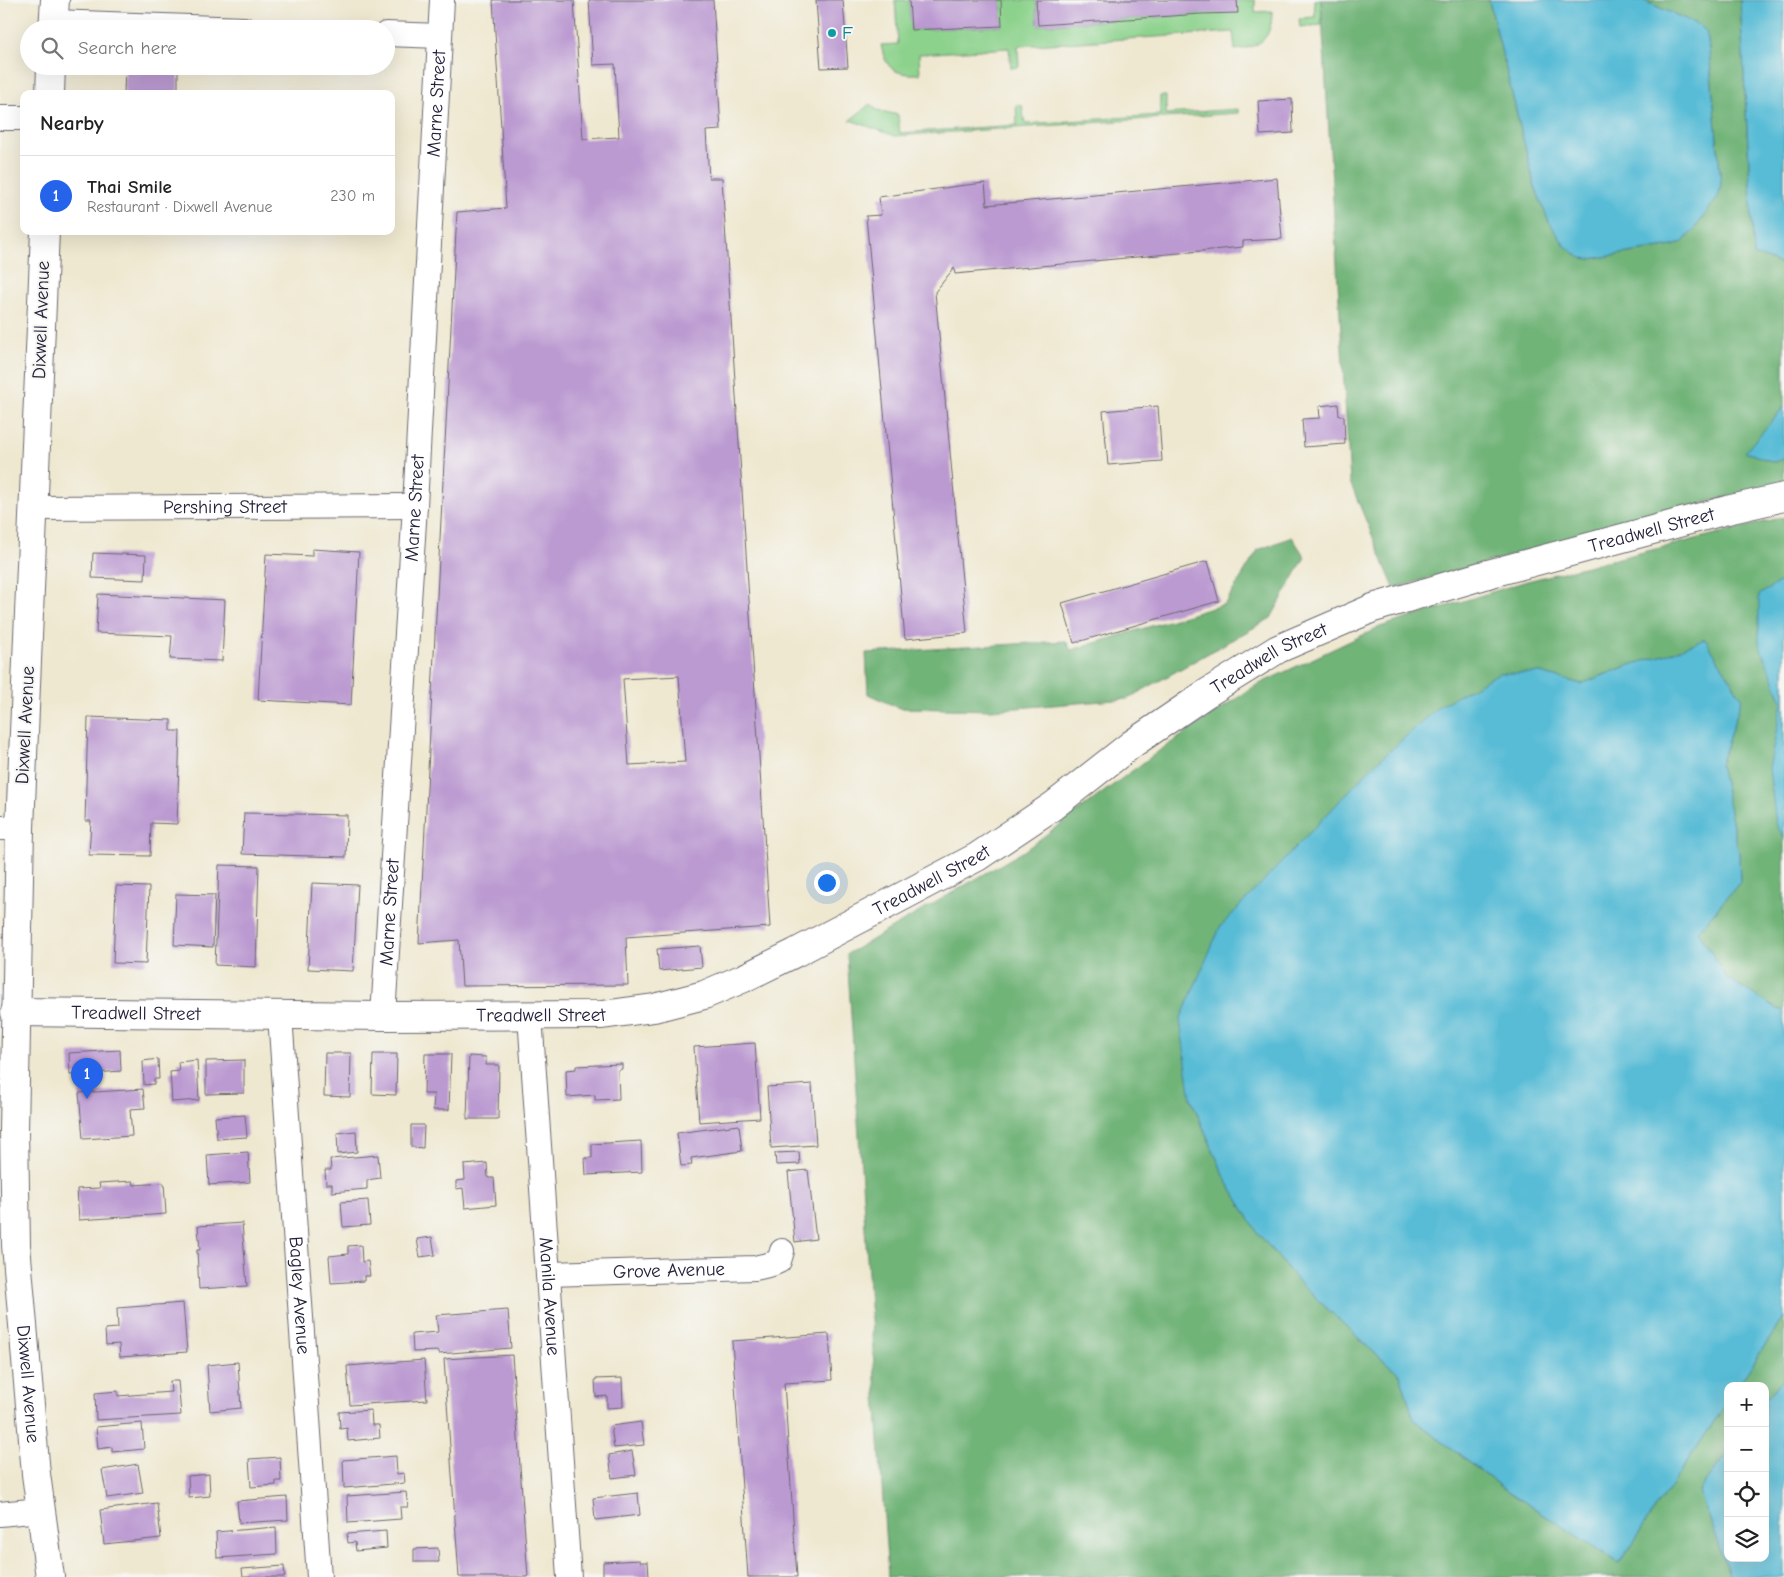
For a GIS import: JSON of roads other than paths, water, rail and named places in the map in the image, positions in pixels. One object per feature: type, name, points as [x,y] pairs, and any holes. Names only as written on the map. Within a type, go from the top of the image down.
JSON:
[{"type":"street","name":"Marne Street","points":[[383,1016],[416,506],[442,0]]},
{"type":"street","points":[[54,17],[102,20]]},
{"type":"street","points":[[395,34],[440,36]]},
{"type":"street","points":[[50,90],[51,75]]},
{"type":"street","points":[[0,118],[20,118]]},
{"type":"street","name":"Dixwell Avenue","points":[[44,235],[34,508],[10,828],[15,1012],[7,1132],[40,1510],[50,1577]]},
{"type":"street","name":"Treadwell Street","points":[[15,1012],[383,1016],[602,1015],[654,1008],[704,994],[744,978],[795,953],[936,879],[1012,835],[1061,800],[1132,744],[1278,648],[1373,608],[1488,574],[1727,510],[1784,497]]},
{"type":"street","name":"Pershing Street","points":[[34,508],[416,506]]},
{"type":"street","name":"Bagley Avenue","points":[[280,1015],[319,1577]]},
{"type":"street","name":"Manila Avenue","points":[[530,1016],[569,1577]]},
{"type":"street","name":"Grove Avenue","points":[[548,1274],[755,1268],[778,1261],[782,1251]]},
{"type":"street","points":[[0,1514],[40,1510]]},
{"type":"water","points":[[1489,0],[1642,0],[1699,25],[1706,31],[1721,184],[1718,197],[1683,242],[1673,246],[1590,259],[1581,258],[1566,247],[1549,222],[1535,187]]},
{"type":"water","points":[[1740,0],[1784,0],[1784,265],[1754,255]]},
{"type":"water","points":[[1784,407],[1784,459],[1774,462],[1745,452]]},
{"type":"water","points":[[1784,579],[1784,838],[1776,824],[1769,768],[1782,702],[1759,643],[1759,595]]},
{"type":"water","points":[[1705,639],[1742,698],[1720,765],[1739,854],[1740,882],[1698,931],[1727,978],[1777,1009],[1784,1011],[1784,1317],[1741,1382],[1724,1382],[1724,1407],[1619,1563],[1500,1486],[1414,1420],[1400,1374],[1369,1348],[1300,1283],[1258,1233],[1226,1180],[1191,1099],[1180,1020],[1220,927],[1373,766],[1441,705],[1499,673],[1541,673],[1581,684],[1627,666],[1664,655]]},
{"type":"water","points":[[1784,1378],[1784,1577],[1730,1577],[1725,1562],[1769,1562],[1769,1395]]},
{"type":"water","points":[[1724,1457],[1724,1560],[1699,1491]]},
{"type":"place","name":"F","points":[[832,33]]},
{"type":"place","name":"Thai Smile","points":[[87,1099]]}]
